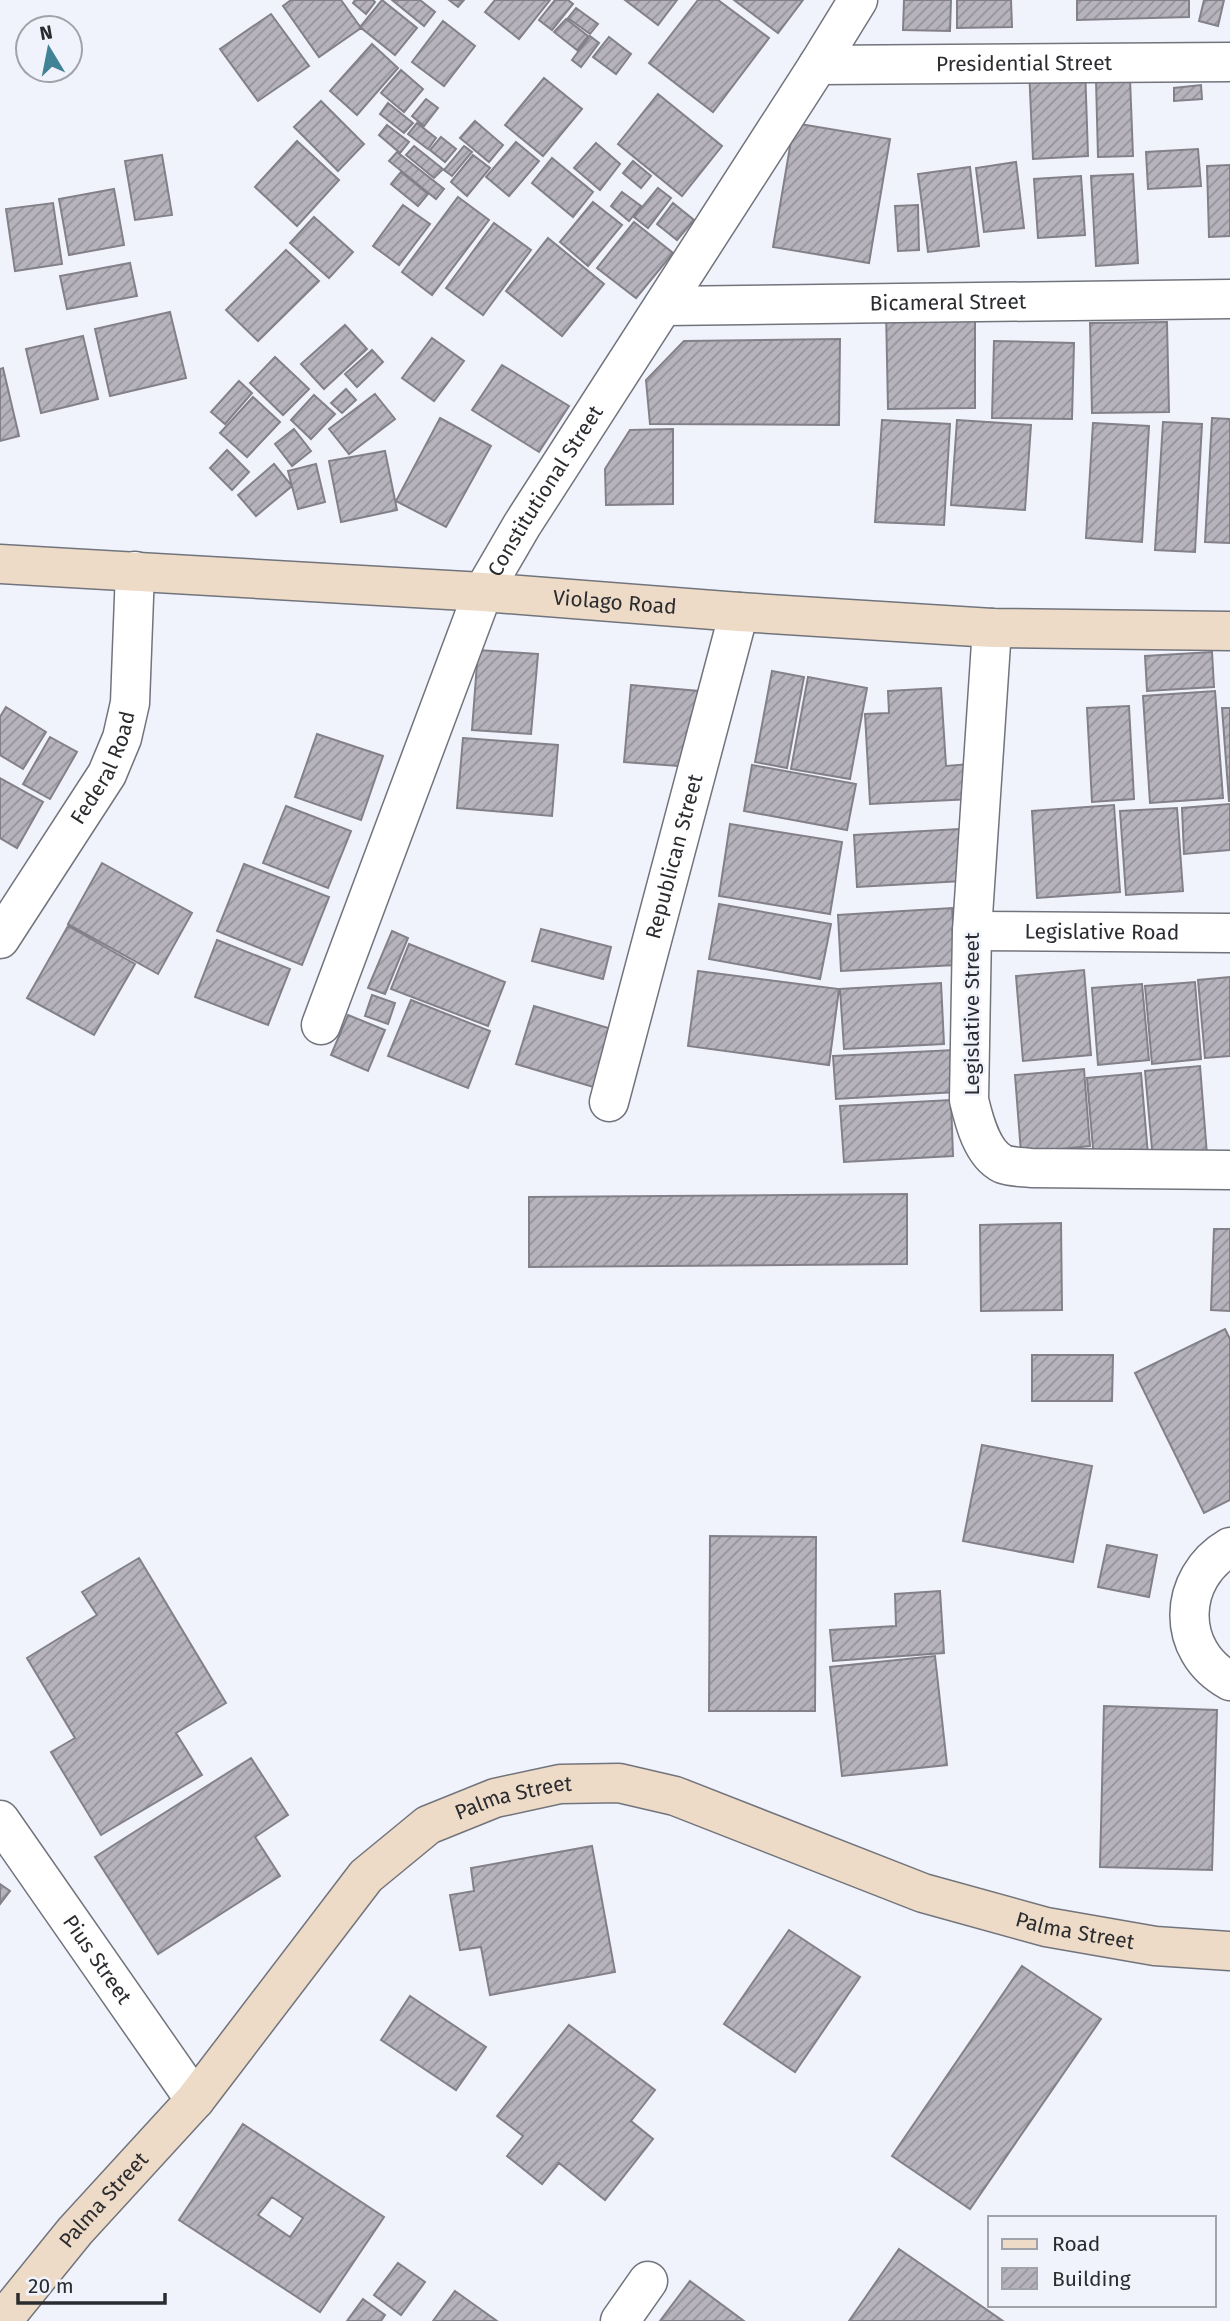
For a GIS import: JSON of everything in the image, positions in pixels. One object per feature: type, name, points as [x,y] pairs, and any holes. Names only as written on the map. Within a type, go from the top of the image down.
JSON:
[{"type":"street","name":"Constitutional Street","points":[[321,1025],[483,592],[522,525],[858,0]]},
{"type":"street","name":"Presidential Street","points":[[818,65],[1230,62]]},
{"type":"street","name":"Bicameral Street","points":[[664,306],[1230,299]]},
{"type":"street","name":"Violago Road","points":[[0,564],[483,592],[992,628],[1230,631]]},
{"type":"street","name":"Federal Road","points":[[0,939],[107,774],[122,738],[130,703],[135,571]]},
{"type":"street","name":"Republican Street","points":[[609,1102],[739,612]]},
{"type":"street","name":"Legislative Street","points":[[992,628],[972,931],[969,1100],[974,1123],[984,1145],[1002,1163],[1031,1168],[1230,1170]]},
{"type":"street","name":"Legislative Road","points":[[972,931],[1230,933]]},
{"type":"street","points":[[1230,1547],[1218,1554],[1202,1572],[1192,1592],[1189,1616],[1193,1639],[1204,1660],[1220,1676],[1230,1681]]},
{"type":"street","name":"Palma Street","points":[[2,2321],[75,2231],[195,2100],[366,1876],[428,1825],[495,1798],[560,1784],[619,1783],[675,1796],[923,1893],[1046,1927],[1155,1946],[1230,1951]]},
{"type":"street","name":"Pius Street","points":[[0,1820],[195,2100]]},
{"type":"street","points":[[620,2321],[648,2281]]},
{"type":"building","points":[[291,0],[341,0],[361,28],[319,57],[283,6]]},
{"type":"building","points":[[355,0],[375,2],[366,14],[353,3]]},
{"type":"building","points":[[382,0],[417,28],[395,55],[360,27]]},
{"type":"building","points":[[392,0],[420,0],[435,12],[424,26]]},
{"type":"building","points":[[449,0],[464,0],[458,7]]},
{"type":"building","points":[[495,0],[550,0],[519,39],[485,12]]},
{"type":"building","points":[[555,0],[568,0],[573,4],[552,30],[539,20]]},
{"type":"building","points":[[625,0],[677,0],[658,25]]},
{"type":"building","points":[[698,0],[718,0],[769,38],[713,112],[649,63]]},
{"type":"building","points":[[734,0],[803,0],[778,33]]},
{"type":"building","points":[[904,0],[951,0],[950,31],[903,30]]},
{"type":"building","points":[[957,0],[1011,0],[1012,27],[957,28]]},
{"type":"building","points":[[1077,0],[1189,0],[1189,17],[1077,20]]},
{"type":"building","points":[[1204,0],[1224,0],[1218,26],[1199,21]]},
{"type":"building","points":[[576,8],[598,24],[590,34],[568,18]]},
{"type":"building","points":[[271,14],[309,66],[258,101],[220,49]]},
{"type":"building","points":[[566,19],[588,36],[577,50],[554,32]]},
{"type":"building","points":[[443,21],[475,46],[444,86],[412,62]]},
{"type":"building","points":[[590,36],[599,43],[581,67],[572,60]]},
{"type":"building","points":[[609,37],[631,54],[616,74],[593,57]]},
{"type":"building","points":[[372,44],[398,68],[357,115],[330,91]]},
{"type":"building","points":[[1085,66],[1088,156],[1033,159],[1029,68]]},
{"type":"building","points":[[401,70],[423,89],[404,112],[381,93]]},
{"type":"building","points":[[544,78],[582,109],[543,156],[505,125]]},
{"type":"building","points":[[1130,79],[1133,156],[1098,157],[1096,80]]},
{"type":"building","points":[[1201,85],[1202,99],[1174,101],[1174,88]]},
{"type":"building","points":[[658,94],[722,146],[682,196],[618,144]]},
{"type":"building","points":[[426,99],[438,108],[424,126],[412,116]]},
{"type":"building","points":[[321,101],[364,144],[338,171],[294,127]]},
{"type":"building","points":[[388,103],[413,123],[404,133],[380,114]]},
{"type":"building","points":[[475,121],[503,145],[489,162],[460,138]]},
{"type":"building","points":[[417,123],[436,138],[428,149],[408,134]]},
{"type":"building","points":[[794,123],[890,139],[869,263],[773,247]]},
{"type":"building","points":[[387,125],[409,142],[400,153],[379,135]]},
{"type":"building","points":[[441,137],[456,149],[445,162],[430,150]]},
{"type":"building","points":[[297,141],[339,180],[297,226],[255,187]]},
{"type":"building","points":[[516,142],[539,161],[509,196],[486,177]]},
{"type":"building","points":[[596,143],[620,164],[600,190],[574,168]]},
{"type":"building","points":[[414,146],[443,169],[434,178],[406,155]]},
{"type":"building","points":[[464,146],[472,152],[452,176],[444,170]]},
{"type":"building","points":[[1198,149],[1201,186],[1148,189],[1146,152]]},
{"type":"building","points":[[397,152],[444,189],[436,199],[389,161]]},
{"type":"building","points":[[162,155],[172,215],[135,220],[125,161]]},
{"type":"building","points":[[473,155],[490,168],[467,196],[451,182]]},
{"type":"building","points":[[552,158],[593,192],[573,217],[532,183]]},
{"type":"building","points":[[633,161],[651,176],[641,188],[623,173]]},
{"type":"building","points":[[1016,162],[1024,228],[984,232],[976,168]]},
{"type":"building","points":[[1230,165],[1230,236],[1209,237],[1207,166]]},
{"type":"building","points":[[970,167],[979,246],[928,252],[918,174]]},
{"type":"building","points":[[401,172],[428,194],[418,206],[391,184]]},
{"type":"building","points":[[1133,174],[1138,263],[1096,266],[1091,176]]},
{"type":"building","points":[[1081,176],[1085,235],[1038,238],[1034,179]]},
{"type":"building","points":[[658,188],[671,198],[648,228],[634,217]]},
{"type":"building","points":[[114,189],[124,245],[69,255],[59,199]]},
{"type":"building","points":[[622,192],[641,206],[629,221],[611,206]]},
{"type":"building","points":[[458,197],[489,220],[432,295],[402,272]]},
{"type":"building","points":[[593,202],[622,225],[588,266],[560,242]]},
{"type":"building","points":[[53,203],[62,264],[15,271],[6,209]]},
{"type":"building","points":[[673,203],[694,220],[677,240],[657,224]]},
{"type":"building","points":[[403,205],[430,224],[399,265],[373,246]]},
{"type":"building","points":[[918,205],[919,250],[898,251],[895,206]]},
{"type":"building","points":[[314,217],[353,252],[329,278],[290,243]]},
{"type":"building","points":[[634,222],[673,253],[636,298],[597,268]]},
{"type":"building","points":[[494,223],[531,250],[483,315],[446,288]]},
{"type":"building","points":[[548,238],[604,284],[562,336],[506,291]]},
{"type":"building","points":[[286,250],[319,281],[258,341],[226,310]]},
{"type":"building","points":[[130,263],[137,296],[67,309],[60,276]]},
{"type":"building","points":[[975,309],[975,408],[888,409],[886,310]]},
{"type":"building","points":[[170,312],[186,378],[110,396],[95,329]]},
{"type":"building","points":[[1167,322],[1169,412],[1092,413],[1090,323]]},
{"type":"building","points":[[345,325],[367,349],[324,389],[301,364]]},
{"type":"building","points":[[83,336],[98,399],[41,413],[26,349]]},
{"type":"building","points":[[432,338],[464,361],[434,401],[402,378]]},
{"type":"building","points":[[840,339],[839,425],[650,424],[646,380],[684,341]]},
{"type":"building","points":[[994,341],[1074,343],[1072,419],[992,418]]},
{"type":"building","points":[[372,350],[383,362],[357,387],[345,374]]},
{"type":"building","points":[[275,357],[309,389],[283,415],[250,383]]},
{"type":"building","points":[[502,365],[569,406],[539,452],[472,410]]},
{"type":"building","points":[[3,368],[19,436],[0,441],[0,369]]},
{"type":"building","points":[[239,381],[252,393],[225,424],[211,412]]},
{"type":"building","points":[[346,389],[356,400],[342,413],[331,403]]},
{"type":"building","points":[[375,394],[395,419],[349,454],[329,429]]},
{"type":"building","points":[[314,395],[335,414],[311,439],[291,420]]},
{"type":"building","points":[[253,397],[280,422],[247,457],[220,433]]},
{"type":"building","points":[[440,418],[491,446],[446,527],[396,501]]},
{"type":"building","points":[[1212,418],[1230,419],[1230,543],[1205,542]]},
{"type":"building","points":[[882,420],[950,424],[944,525],[875,522]]},
{"type":"building","points":[[957,420],[1031,425],[1025,510],[951,505]]},
{"type":"building","points":[[1163,422],[1202,424],[1195,552],[1155,550]]},
{"type":"building","points":[[1093,423],[1149,426],[1142,542],[1086,538]]},
{"type":"building","points":[[294,429],[311,451],[292,466],[275,444]]},
{"type":"building","points":[[673,429],[673,504],[606,505],[605,469],[630,430]]},
{"type":"building","points":[[227,450],[249,472],[232,490],[210,468]]},
{"type":"building","points":[[385,451],[397,510],[341,522],[329,461]]},
{"type":"building","points":[[274,464],[292,486],[256,516],[238,495]]},
{"type":"building","points":[[316,464],[325,502],[298,509],[288,471]]},
{"type":"building","points":[[478,650],[538,654],[531,734],[472,730]]},
{"type":"building","points":[[1212,652],[1214,687],[1147,691],[1145,656]]},
{"type":"building","points":[[772,671],[804,677],[787,768],[755,762]]},
{"type":"building","points":[[808,677],[867,688],[850,779],[791,769]]},
{"type":"building","points":[[631,685],[699,691],[692,767],[624,762]]},
{"type":"building","points":[[941,688],[946,766],[970,764],[972,799],[870,804],[865,714],[889,713],[888,691]]},
{"type":"building","points":[[1215,691],[1223,798],[1150,803],[1143,696]]},
{"type":"building","points":[[1129,706],[1134,799],[1092,802],[1087,708]]},
{"type":"building","points":[[6,707],[46,732],[23,769],[0,755],[0,717]]},
{"type":"building","points":[[1222,708],[1230,708],[1230,801],[1229,801]]},
{"type":"building","points":[[317,734],[383,756],[361,820],[295,797]]},
{"type":"building","points":[[50,737],[77,752],[50,799],[23,784]]},
{"type":"building","points":[[463,738],[558,745],[552,816],[457,808]]},
{"type":"building","points":[[752,765],[856,784],[847,830],[744,811]]},
{"type":"building","points":[[0,778],[43,802],[17,848],[0,838]]},
{"type":"building","points":[[1230,804],[1230,850],[1184,854],[1182,808]]},
{"type":"building","points":[[1114,805],[1120,892],[1037,898],[1032,811]]},
{"type":"building","points":[[286,806],[351,831],[328,888],[263,863]]},
{"type":"building","points":[[1177,808],[1183,891],[1126,895],[1120,811]]},
{"type":"building","points":[[730,824],[842,842],[830,914],[719,896]]},
{"type":"building","points":[[959,829],[962,881],[857,887],[854,835]]},
{"type":"building","points":[[102,863],[192,913],[158,974],[68,924]]},
{"type":"building","points":[[244,864],[329,897],[302,965],[217,931]]},
{"type":"building","points":[[719,904],[831,924],[820,979],[709,959]]},
{"type":"building","points":[[952,908],[956,965],[841,971],[838,915]]},
{"type":"building","points":[[68,926],[135,964],[94,1035],[27,998]]},
{"type":"building","points":[[541,929],[611,947],[603,979],[532,961]]},
{"type":"building","points":[[392,931],[408,938],[385,994],[368,988]]},
{"type":"building","points":[[217,940],[290,969],[268,1025],[195,997]]},
{"type":"building","points":[[409,944],[505,982],[488,1026],[391,989]]},
{"type":"building","points":[[1084,970],[1091,1055],[1023,1061],[1016,976]]},
{"type":"building","points":[[698,971],[839,989],[829,1065],[688,1046]]},
{"type":"building","points":[[1230,977],[1230,1056],[1205,1058],[1198,980]]},
{"type":"building","points":[[1195,982],[1201,1059],[1152,1064],[1145,986]]},
{"type":"building","points":[[941,983],[944,1044],[844,1049],[840,989]]},
{"type":"building","points":[[1142,984],[1149,1060],[1098,1065],[1092,988]]},
{"type":"building","points":[[372,995],[395,1003],[388,1024],[365,1016]]},
{"type":"building","points":[[411,1000],[490,1031],[468,1088],[388,1056]]},
{"type":"building","points":[[534,1006],[625,1033],[607,1091],[516,1064]]},
{"type":"building","points":[[348,1015],[385,1030],[368,1071],[331,1055]]},
{"type":"building","points":[[954,1050],[956,1092],[836,1099],[833,1056]]},
{"type":"building","points":[[1200,1066],[1207,1155],[1153,1160],[1145,1071]]},
{"type":"building","points":[[1084,1069],[1090,1146],[1021,1153],[1015,1075]]},
{"type":"building","points":[[1141,1073],[1148,1155],[1094,1160],[1087,1078]]},
{"type":"building","points":[[951,1100],[953,1156],[844,1162],[840,1106]]},
{"type":"building","points":[[907,1194],[907,1264],[529,1267],[529,1197]]},
{"type":"building","points":[[1061,1223],[1062,1310],[981,1311],[980,1225]]},
{"type":"building","points":[[1214,1229],[1230,1229],[1230,1311],[1211,1310]]},
{"type":"building","points":[[1225,1329],[1230,1339],[1230,1500],[1204,1513],[1135,1373]]},
{"type":"building","points":[[1032,1355],[1113,1355],[1112,1401],[1032,1401]]},
{"type":"building","points":[[982,1445],[1092,1466],[1073,1562],[963,1541]]},
{"type":"building","points":[[710,1536],[816,1537],[815,1711],[709,1711]]},
{"type":"building","points":[[1107,1545],[1157,1555],[1149,1597],[1098,1587]]},
{"type":"building","points":[[139,1558],[226,1703],[176,1733],[202,1775],[101,1835],[51,1752],[75,1738],[27,1658],[97,1615],[82,1592]]},
{"type":"building","points":[[940,1591],[944,1653],[833,1661],[830,1630],[896,1626],[895,1594]]},
{"type":"building","points":[[935,1656],[947,1765],[842,1776],[830,1667]]},
{"type":"building","points":[[1104,1706],[1217,1710],[1212,1870],[1100,1867]]},
{"type":"building","points":[[251,1758],[288,1815],[255,1837],[280,1876],[158,1954],[95,1857]]},
{"type":"building","points":[[592,1846],[615,1972],[490,1995],[481,1947],[460,1950],[450,1895],[474,1891],[471,1868]]},
{"type":"building","points":[[0,1884],[10,1891],[0,1904]]},
{"type":"building","points":[[789,1930],[860,1977],[795,2072],[724,2024]]},
{"type":"building","points":[[1022,1966],[1101,2019],[970,2209],[892,2156]]},
{"type":"building","points":[[410,1996],[486,2047],[456,2090],[381,2040]]},
{"type":"building","points":[[569,2025],[655,2090],[631,2121],[653,2139],[605,2200],[559,2163],[542,2184],[507,2156],[523,2136],[497,2116]]},
{"type":"building","points":[[243,2124],[384,2217],[320,2312],[179,2220]],"holes":[[[272,2197],[303,2218],[290,2237],[258,2215]]]},
{"type":"building","points":[[899,2249],[1003,2321],[849,2321]]},
{"type":"building","points":[[398,2263],[425,2282],[401,2315],[374,2295]]},
{"type":"building","points":[[690,2281],[744,2321],[660,2321]]},
{"type":"building","points":[[455,2291],[497,2321],[433,2321]]},
{"type":"building","points":[[363,2299],[385,2315],[381,2321],[347,2321]]}]
